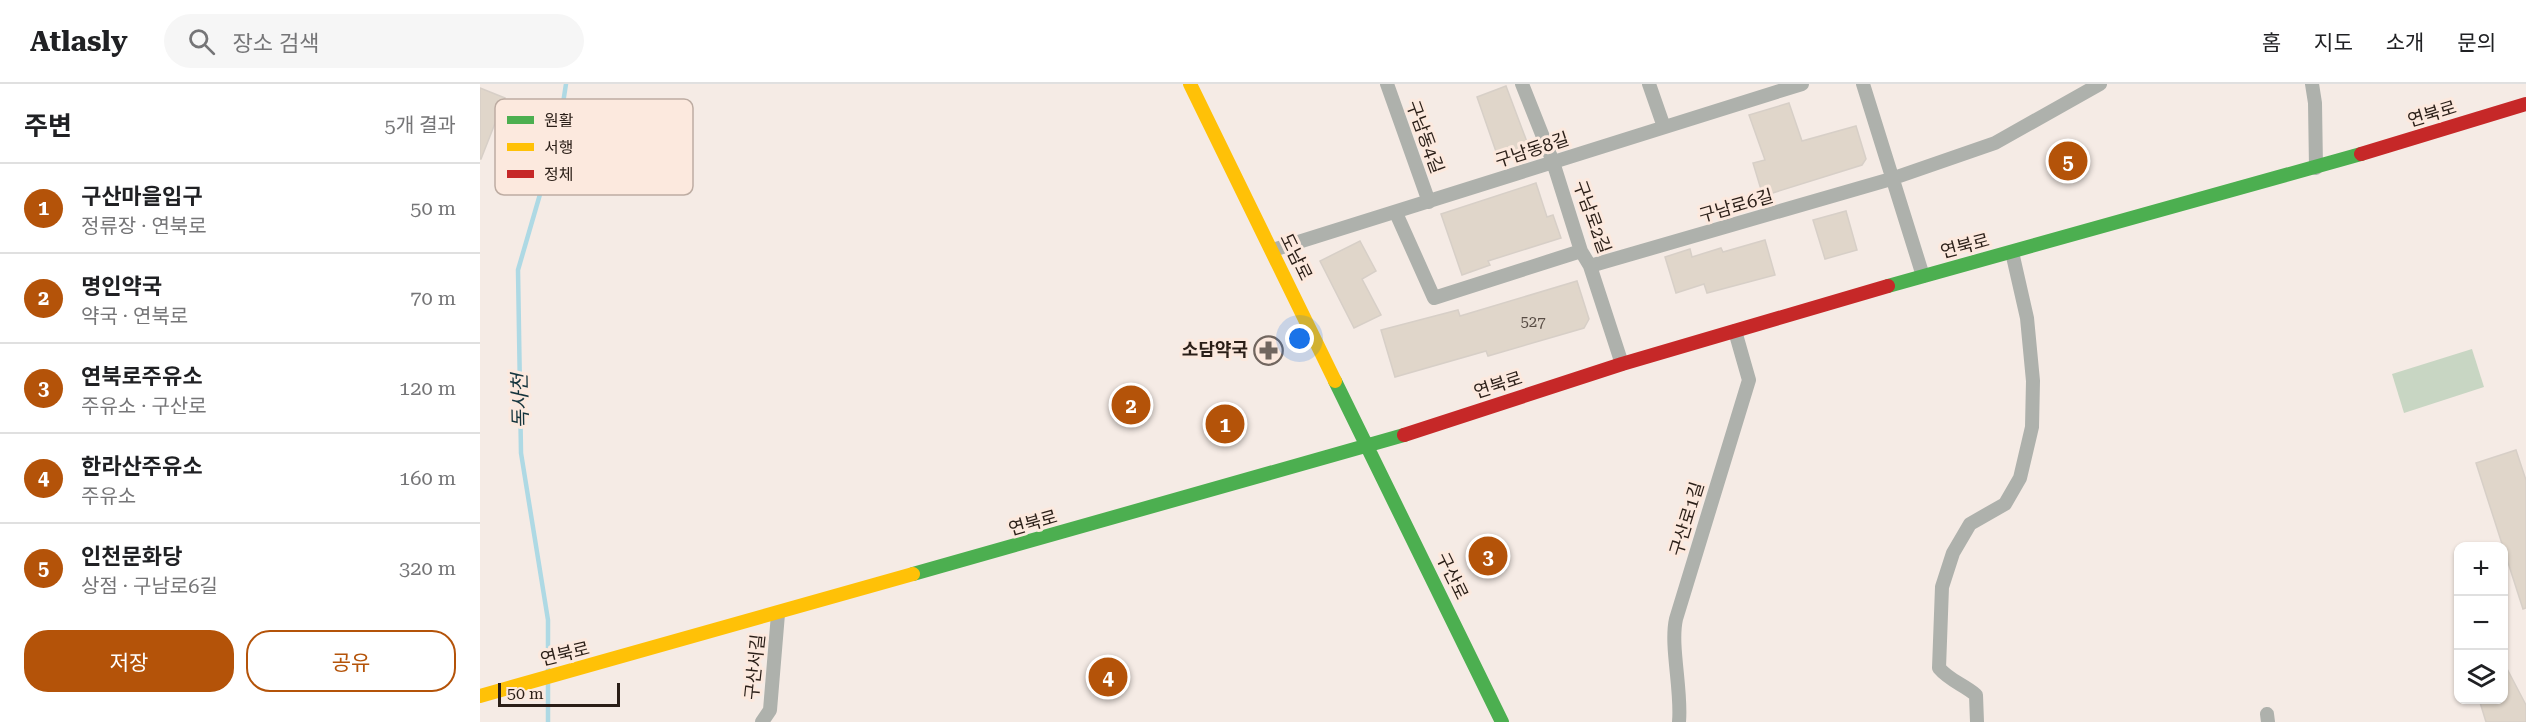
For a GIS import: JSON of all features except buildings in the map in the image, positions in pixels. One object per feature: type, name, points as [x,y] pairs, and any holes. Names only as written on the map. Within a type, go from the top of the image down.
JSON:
[{"type":"main road","name":"도남로","points":[[1190,84],[1369,446]]},
{"type":"main road","name":"연북로","points":[[480,696],[1369,446],[1622,364],[1923,276],[2316,168],[2526,104]]},
{"type":"main road","name":"구산로","points":[[1369,446],[1502,722]]},
{"type":"street","name":"구남동4길","points":[[1387,84],[1429,202]]},
{"type":"street","name":"구남로2길","points":[[1522,84],[1553,162],[1581,251],[1590,266],[1622,364]]},
{"type":"street","points":[[1649,84],[1664,127]]},
{"type":"street","name":"구남동8길","points":[[1273,250],[1802,84]]},
{"type":"street","points":[[1863,84],[1923,276]]},
{"type":"street","name":"구남로6길","points":[[1590,266],[1891,179],[1995,143],[2100,84]]},
{"type":"street","points":[[2312,84],[2315,103],[2316,168]]},
{"type":"street","points":[[1396,213],[1434,298],[1581,251]]},
{"type":"street","points":[[1977,722],[1976,695],[1949,680],[1939,668],[1942,587],[1953,553],[1970,524],[2005,504],[2020,478],[2032,427],[2033,381],[2027,318],[2012,252]]},
{"type":"street","name":"구산로1길","points":[[1679,722],[1674,625],[1749,380],[1735,332]]},
{"type":"street","name":"구산서길","points":[[762,722],[770,710],[778,614]]},
{"type":"green space","points":[[2472,349],[2484,387],[2404,413],[2392,374]]},
{"type":"waterway","name":"독사천","points":[[564,99],[566,84]]},
{"type":"waterway","name":"독사천","points":[[540,195],[518,270],[521,453],[548,620],[548,671]]},
{"type":"waterway","name":"독사천","points":[[548,683],[548,722]]},
{"type":"traffic: fast","points":[[1888,286],[2361,154]]},
{"type":"traffic: fast","points":[[1335,381],[1502,722]]},
{"type":"traffic: fast","points":[[913,574],[1404,435]]},
{"type":"traffic: slow","points":[[1190,84],[1335,381]]},
{"type":"traffic: slow","points":[[480,696],[913,574]]},
{"type":"traffic: jam","points":[[2361,154],[2526,104]]},
{"type":"traffic: jam","points":[[1404,435],[1622,364],[1888,286]]},
{"type":"place","name":"인천문화당","points":[[2068,161]]},
{"type":"place","name":"소담약국","points":[[1269,350]]},
{"type":"place","name":"명인약국","points":[[1131,405]]},
{"type":"place","name":"구산마을입구","points":[[1225,424]]},
{"type":"place","name":"연북로주유소","points":[[1488,556]]},
{"type":"place","name":"한라산주유소","points":[[1108,677]]}]
